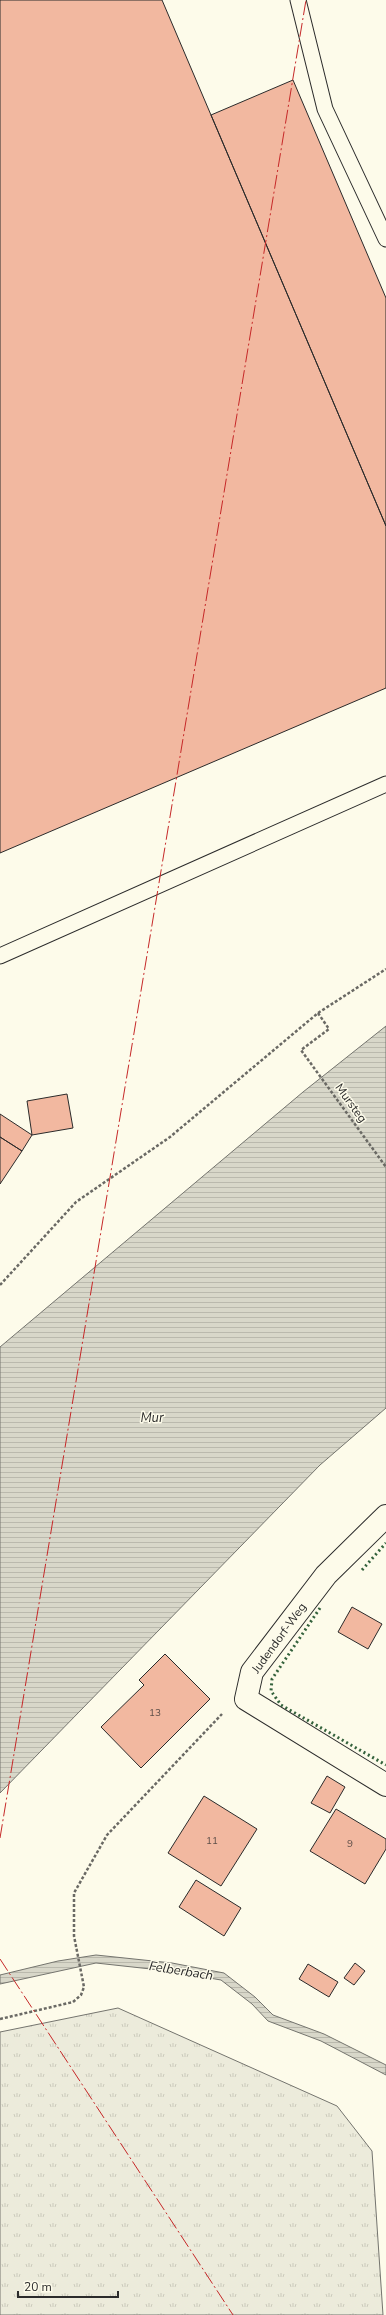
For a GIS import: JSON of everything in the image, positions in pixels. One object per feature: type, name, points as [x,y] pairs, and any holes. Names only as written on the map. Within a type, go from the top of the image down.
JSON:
[{"type":"street","name":"Judendorf-Weg","points":[[246,1699],[252,1672],[326,1574],[386,1516]]},
{"type":"street","points":[[246,1699],[386,1784]]},
{"type":"lane","points":[[298,0],[325,109],[386,239]]},
{"type":"lane","points":[[0,956],[386,784]]},
{"type":"path","points":[[0,1286],[76,1202],[170,1137],[318,1013],[386,969]]},
{"type":"path","name":"Mursteg","points":[[318,1013],[329,1029],[301,1050],[386,1167]]},
{"type":"path","points":[[0,2018],[73,2002],[81,1995],[84,1987],[74,1936],[74,1893],[107,1835],[227,1708],[246,1699]]},
{"type":"green space","points":[[118,2008],[337,2106],[372,2151],[383,2315],[0,2315],[0,2032]]},
{"type":"water","name":"Mur","points":[[386,1026],[386,1408],[320,1465],[0,1793],[0,1347],[303,1092]]},
{"type":"water","name":"Felberbach","points":[[96,1955],[172,1963],[224,1973],[255,1997],[273,2015],[324,2034],[386,2065],[386,2075],[321,2041],[268,2021],[252,2004],[221,1980],[169,1971],[96,1963],[0,1984],[0,1975],[58,1961]]},
{"type":"building","points":[[0,0],[162,0],[386,526],[386,688],[0,853]]},
{"type":"building","points":[[293,80],[386,298],[386,526],[211,115]]},
{"type":"building","points":[[67,1094],[73,1128],[32,1135],[27,1101]]},
{"type":"building","points":[[0,1114],[32,1135],[22,1151],[0,1137]]},
{"type":"building","points":[[0,1137],[22,1151],[0,1184]]},
{"type":"building","points":[[352,1607],[382,1624],[368,1649],[338,1632]]},
{"type":"building","points":[[165,1654],[210,1699],[141,1768],[101,1727],[144,1685],[139,1680]]},
{"type":"building","points":[[327,1776],[345,1787],[330,1813],[311,1803]]},
{"type":"building","points":[[204,1796],[257,1829],[221,1886],[168,1853]]},
{"type":"building","points":[[336,1809],[386,1839],[386,1849],[365,1884],[310,1851]]},
{"type":"building","points":[[196,1880],[241,1908],[224,1936],[179,1907]]},
{"type":"building","points":[[355,1963],[365,1971],[354,1985],[344,1978]]},
{"type":"building","points":[[308,1964],[338,1982],[329,1997],[299,1979]]},
{"type":"hedge","points":[[362,1570],[386,1543]]},
{"type":"hedge","points":[[320,1608],[272,1679],[271,1691],[281,1705],[386,1765]]},
{"type":"power","points":[[0,1838],[306,0]]},
{"type":"power","points":[[0,1959],[233,2315]]}]
